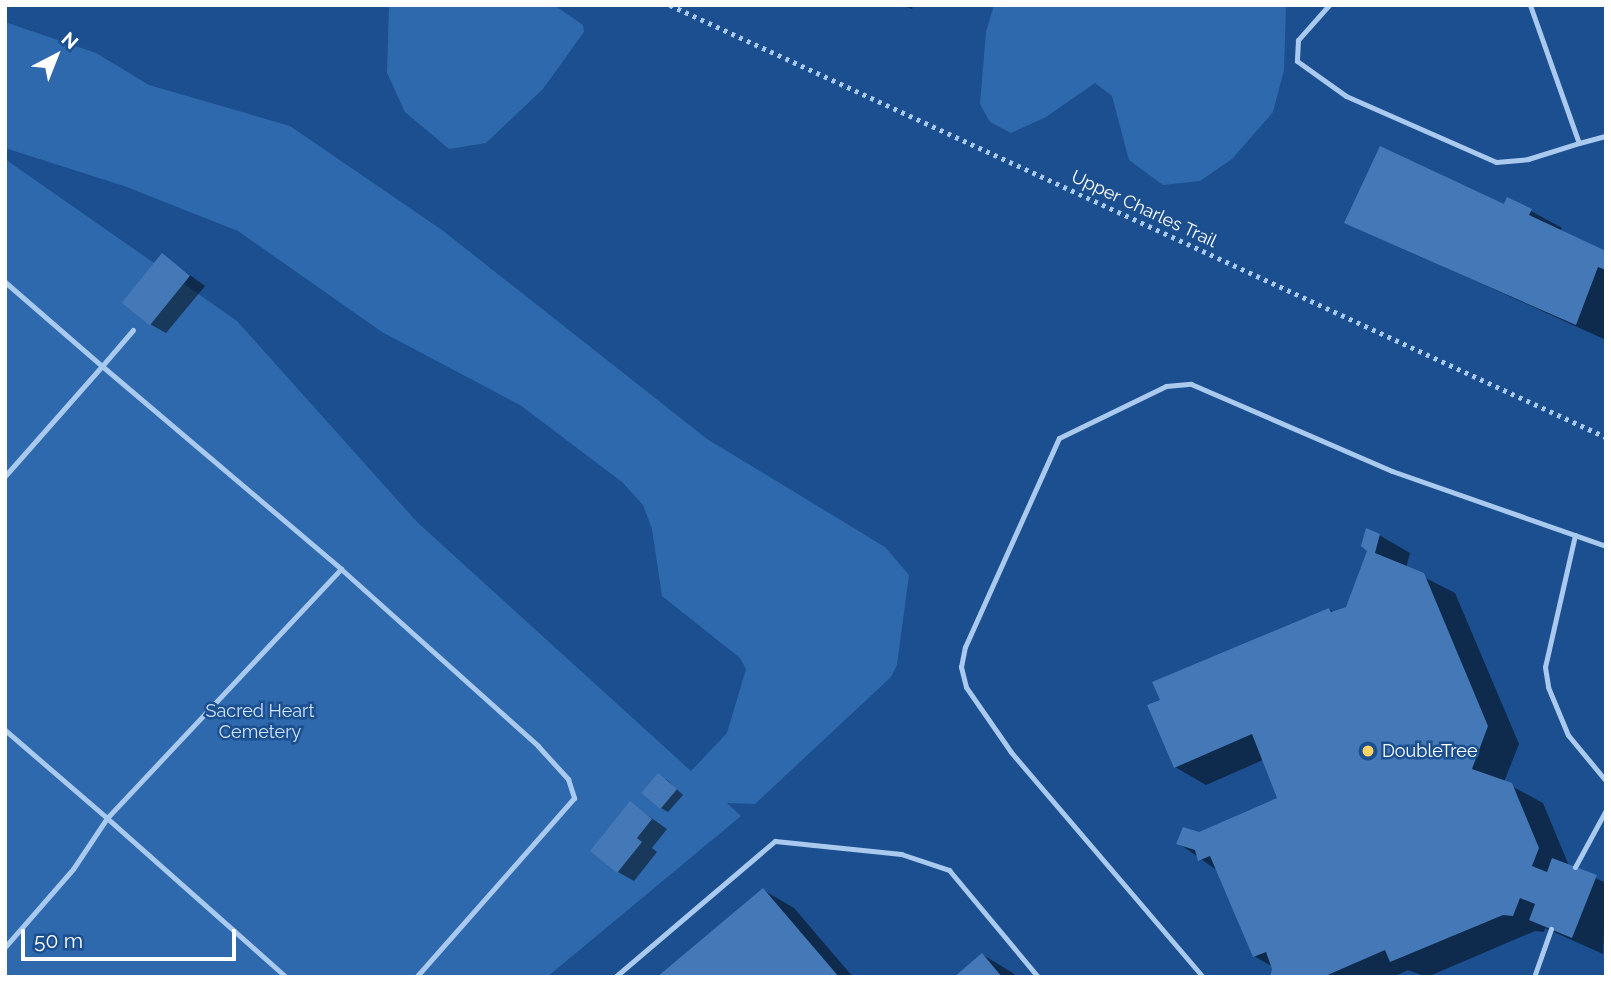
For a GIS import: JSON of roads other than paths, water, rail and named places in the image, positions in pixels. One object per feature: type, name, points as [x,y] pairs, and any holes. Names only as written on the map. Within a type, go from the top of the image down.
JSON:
[{"type":"lane","points":[[1329,5],[1295,49],[1304,67],[1346,96],[1496,162],[1528,159],[1606,136]]},
{"type":"lane","points":[[1530,5],[1579,143]]},
{"type":"lane","points":[[5,282],[341,569],[538,746],[568,779],[574,798],[416,977]]},
{"type":"lane","points":[[5,476],[133,330]]},
{"type":"lane","points":[[1203,977],[1011,752],[966,687],[961,667],[965,647],[1059,438],[1166,386],[1191,384],[1392,471],[1606,545]]},
{"type":"lane","points":[[1575,535],[1547,647],[1546,677],[1568,735],[1606,781]]},
{"type":"lane","points":[[5,947],[72,869],[107,818],[341,569]]},
{"type":"lane","points":[[5,730],[286,977]]},
{"type":"lane","points":[[1575,867],[1606,810]]},
{"type":"lane","points":[[615,977],[775,841],[901,853],[949,870],[1038,977]]},
{"type":"lane","points":[[1534,977],[1550,929]]},
{"type":"place","name":"DoubleTree","points":[[1368,751]]},
{"type":"park label","name":"Sacred Heart Cemetery","points":[[260,722]]}]
